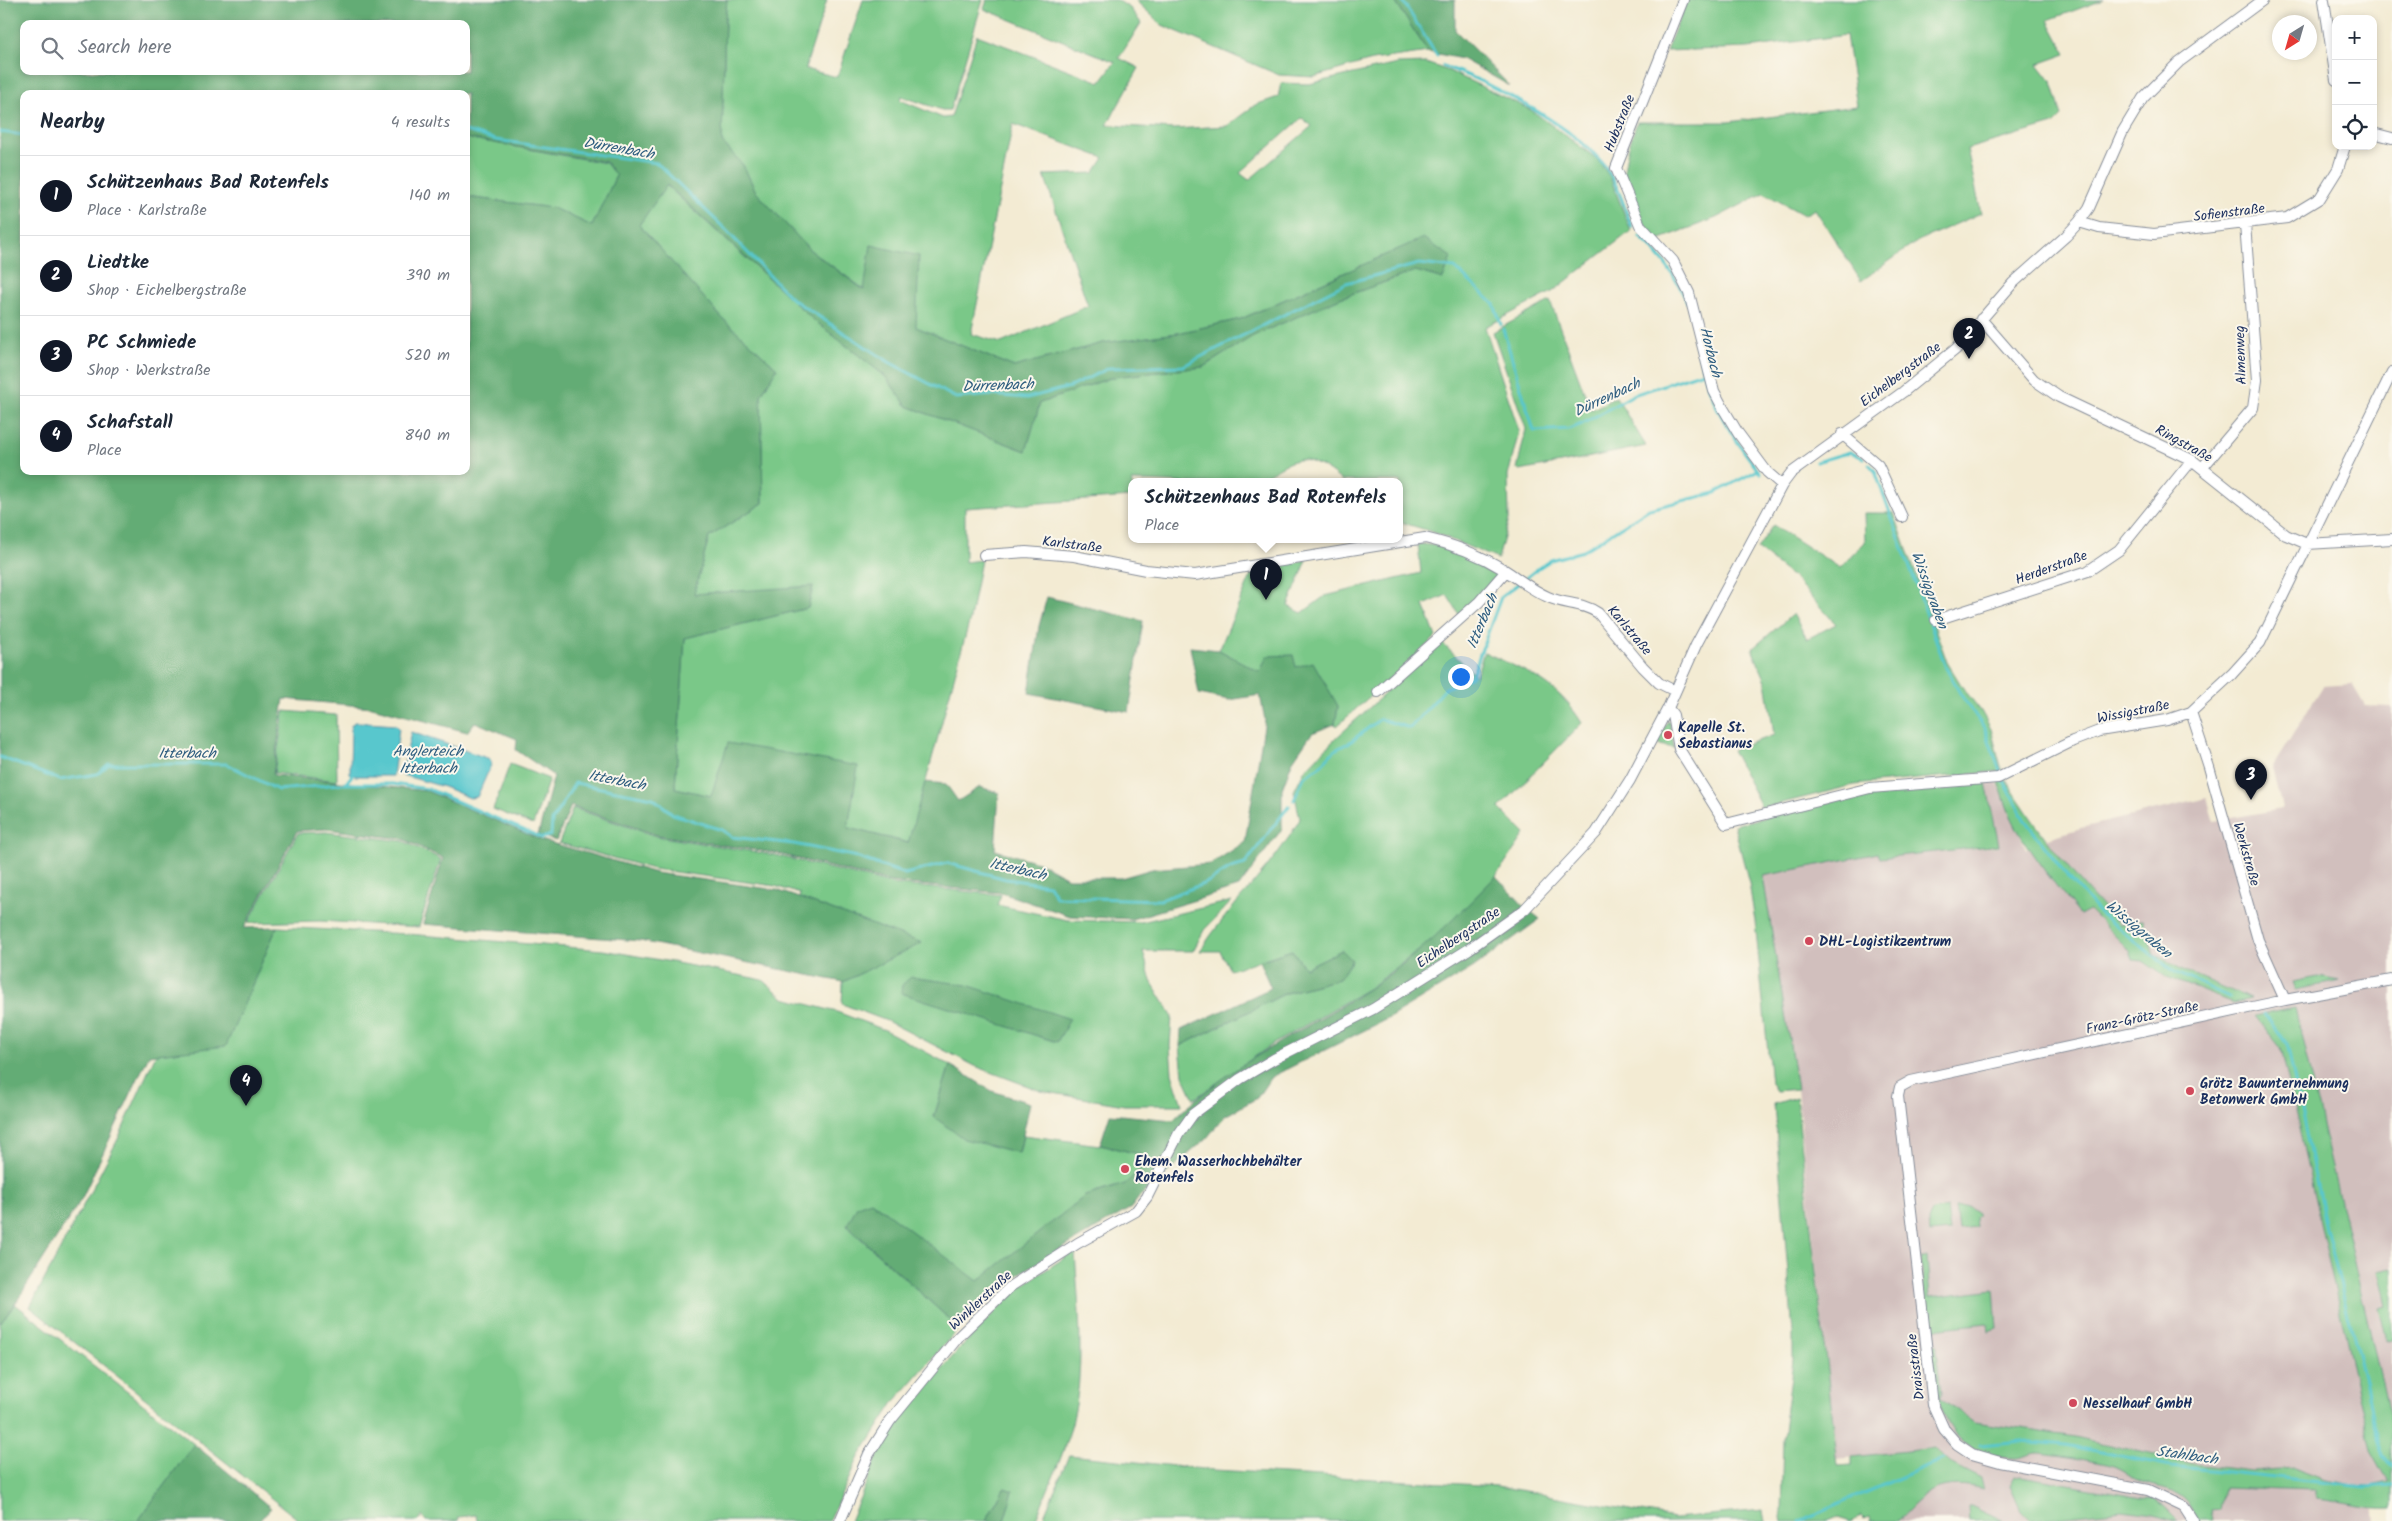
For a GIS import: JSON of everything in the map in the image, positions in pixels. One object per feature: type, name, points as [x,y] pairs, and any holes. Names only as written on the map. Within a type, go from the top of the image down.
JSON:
[{"type":"street","name":"Hubstraße","points":[[1683,0],[1616,168],[1640,225],[1673,261],[1689,293],[1702,336],[1714,390],[1723,408],[1738,433],[1767,472],[1782,484]]},
{"type":"street","name":"Eichelbergstraße","points":[[1193,1114],[1240,1079],[1274,1059],[1373,1008],[1469,949],[1524,910],[1596,833],[1630,780],[1668,708],[1696,645],[1782,484],[1797,468],[1928,373],[1956,349],[2013,284],[2079,222],[2089,208],[2129,118],[2142,98],[2179,62],[2264,0]]},
{"type":"street","points":[[2324,0],[2333,60]]},
{"type":"street","points":[[2377,134],[2392,138]]},
{"type":"street","name":"Sofienstraße","points":[[2079,222],[2099,228],[2154,234],[2287,218],[2320,198],[2338,169],[2344,150]]},
{"type":"street","name":"Almenweg","points":[[2203,467],[2253,408],[2257,380],[2245,224]]},
{"type":"street","name":"Ringstraße","points":[[1981,319],[2034,380],[2059,397],[2192,460],[2286,535],[2307,544],[2392,539]]},
{"type":"street","name":"Wissigstraße","points":[[1668,708],[1673,715],[1679,749],[1726,824],[1870,788],[1992,779],[2098,731],[2167,720],[2191,712],[2232,674],[2260,643],[2392,372]]},
{"type":"street","points":[[1842,434],[1878,465],[1902,517]]},
{"type":"street","name":"Herderstraße","points":[[1936,620],[2088,571],[2120,550],[2192,460]]},
{"type":"street","name":"Karlstraße","points":[[1403,542],[1425,538],[1445,543],[1510,574],[1524,585],[1550,598],[1587,605],[1598,612],[1643,667],[1659,683],[1675,691]]},
{"type":"street","name":"Karlstraße","points":[[984,555],[1026,552],[1074,556],[1146,570],[1195,575],[1394,543]]},
{"type":"street","points":[[1378,692],[1510,574]]},
{"type":"street","name":"Werkstraße","points":[[2191,712],[2210,767],[2258,940],[2286,1000]]},
{"type":"street","name":"Franz-Grötz-Straße","points":[[1900,1087],[1911,1080],[2286,1000],[2392,980]]},
{"type":"street","name":"Draisstraße","points":[[1900,1087],[1898,1096],[1933,1405],[1944,1429],[1957,1444],[1972,1454],[2000,1462],[2148,1490],[2184,1507],[2193,1521]]},
{"type":"street","name":"Winklerstraße","points":[[840,1521],[874,1446],[903,1404],[959,1336],[1010,1286],[1078,1243],[1136,1211],[1147,1196],[1178,1135],[1193,1114]]},
{"type":"shaded area","points":[[2352,684],[2365,706],[2392,707],[2392,1426],[2295,1008],[2256,1016],[2281,1048],[2371,1450],[2389,1482],[2371,1487],[2375,1521],[1898,1521],[1918,1498],[1938,1486],[1962,1484],[1984,1488],[1981,1479],[1948,1462],[1934,1448],[1837,1459],[1797,1089],[1762,876],[1878,853],[1880,858],[1999,846],[1986,783],[1997,782],[2026,849],[2042,840],[2081,828],[2207,798],[2214,821],[2282,809],[2272,768],[2323,686]]},
{"type":"green space","points":[[0,0],[727,0],[722,142],[743,165],[756,192],[810,250],[864,290],[871,245],[919,256],[916,327],[1014,367],[1103,343],[1178,333],[1241,319],[1423,238],[1451,257],[1443,279],[1416,271],[1340,298],[1253,336],[1203,367],[1113,377],[1040,403],[1026,451],[907,406],[885,376],[815,321],[667,185],[639,225],[722,318],[777,368],[761,395],[763,503],[709,537],[694,594],[813,586],[808,608],[685,638],[675,788],[711,796],[728,743],[858,766],[848,828],[908,843],[925,782],[946,784],[958,801],[980,787],[999,793],[995,850],[1038,862],[1068,878],[1121,878],[1152,869],[1211,864],[1245,842],[1265,720],[1260,695],[1229,700],[1199,694],[1190,647],[1219,650],[1260,672],[1267,656],[1293,655],[1296,667],[1313,662],[1338,706],[1335,724],[1312,733],[1292,762],[1282,789],[1282,829],[1239,887],[1132,919],[1070,916],[1002,893],[890,882],[775,853],[657,835],[571,806],[556,841],[538,835],[554,776],[516,750],[517,739],[475,722],[467,732],[372,707],[284,699],[273,775],[427,791],[541,840],[656,873],[777,890],[922,943],[843,982],[640,941],[423,924],[443,858],[403,839],[326,829],[297,831],[244,928],[277,927],[226,1046],[149,1055],[82,1198],[15,1304],[0,1324]]},
{"type":"green space","points":[[727,0],[827,0],[805,69],[837,77],[863,0],[983,0],[950,110],[942,110],[901,96],[900,100],[943,118],[951,117],[977,35],[1100,82],[1115,62],[984,9],[987,0],[1117,0],[1130,8],[1141,23],[1119,58],[1139,68],[1107,125],[1174,129],[1227,126],[1255,105],[1278,97],[1281,83],[1309,84],[1397,64],[1426,63],[1449,71],[1531,110],[1597,159],[1610,177],[1631,231],[1552,292],[1485,327],[1519,431],[1508,476],[1509,519],[1498,559],[1433,532],[1403,523],[1403,478],[1338,478],[1324,468],[1305,460],[1293,461],[1259,478],[1128,478],[1128,497],[965,508],[965,562],[981,560],[970,619],[909,843],[848,828],[857,766],[711,796],[675,788],[685,638],[808,608],[813,587],[694,594],[709,537],[763,503],[761,395],[777,368],[722,318],[639,225],[666,185],[815,321],[885,376],[907,406],[1026,451],[1040,403],[1113,377],[1203,367],[1253,336],[1340,298],[1416,271],[1443,279],[1451,257],[1346,272],[1241,319],[1178,333],[1103,343],[1014,367],[916,327],[810,250],[756,192],[743,165],[722,142]],"holes":[[[1302,118],[1312,126],[1249,180],[1240,173]],[[1013,124],[1104,158],[1094,173],[1044,175],[1088,306],[1001,343],[971,334]]]},
{"type":"green space","points":[[1135,0],[1394,0],[1428,52],[1372,60],[1314,77],[1279,75],[1162,25]]},
{"type":"green space","points":[[1394,0],[1455,0],[1455,30],[1510,86],[1462,59],[1428,52]]},
{"type":"green space","points":[[1687,0],[2103,0],[2048,20],[2066,54],[2038,64],[2052,82],[2062,116],[2054,124],[1967,149],[1981,213],[1918,241],[1861,281],[1815,209],[1804,215],[1764,193],[1716,218],[1658,240],[1635,210],[1625,185],[1624,172],[1626,158],[1637,122],[1728,122],[1857,106],[1846,35],[1748,48],[1666,51]]},
{"type":"green space","points":[[470,139],[606,163],[616,176],[592,226],[553,208],[470,198]]},
{"type":"green space","points":[[1550,301],[1591,410],[1616,397],[1646,446],[1520,471],[1517,469],[1526,429],[1493,332]]},
{"type":"green space","points":[[1864,513],[1894,513],[1947,662],[1963,688],[1981,711],[1991,729],[2002,771],[1854,785],[1762,808],[1732,750],[1774,735],[1766,681],[1752,649],[1793,614],[1807,639],[1836,624],[1794,578],[1757,549],[1773,525],[1840,568],[1865,542]]},
{"type":"green space","points":[[1418,544],[1438,546],[1468,556],[1496,570],[1496,577],[1460,616],[1447,595],[1424,605],[1436,637],[1337,726],[1335,724],[1338,706],[1296,667],[1260,673],[1219,650],[1254,569],[1307,560],[1288,606],[1302,613],[1325,596],[1421,573]]},
{"type":"green space","points":[[1047,597],[1143,621],[1129,712],[1029,693],[1039,626]]},
{"type":"green space","points":[[1441,642],[1476,676],[1484,652],[1527,672],[1562,697],[1582,723],[1499,808],[1525,834],[1496,876],[1442,933],[1369,988],[1273,1044],[1194,1099],[1183,1075],[1180,1046],[1286,993],[1339,979],[1352,960],[1342,950],[1305,968],[1292,950],[1230,970],[1220,951],[1200,951],[1224,917],[1277,854],[1300,819],[1294,791],[1304,771],[1335,739]]},
{"type":"green space","points":[[284,711],[336,715],[337,781],[274,773]]},
{"type":"green space","points":[[1667,722],[1670,722],[1674,748],[1656,744]]},
{"type":"green space","points":[[510,764],[549,779],[533,825],[493,809]]},
{"type":"green space","points":[[2005,778],[2058,854],[2087,890],[2119,924],[2143,920],[2154,954],[2183,970],[2251,999],[2233,1003],[2166,977],[2143,961],[2133,960],[2130,951],[2089,910],[2080,915],[2043,868],[2022,837],[2005,802],[1999,782]]},
{"type":"green space","points":[[1986,783],[1999,845],[1880,858],[1878,853],[1763,876],[1797,1089],[1776,1091],[1771,1083],[1755,921],[1749,883],[1734,825],[1867,792]]},
{"type":"green space","points":[[573,808],[656,836],[775,855],[892,884],[1001,895],[997,905],[1068,920],[1141,922],[1232,901],[1204,930],[1193,951],[1143,951],[1151,981],[1172,1016],[1170,1046],[1172,1073],[1182,1105],[1124,1105],[1041,1091],[975,1066],[887,1021],[842,1004],[843,982],[921,943],[799,898],[800,894],[775,886],[653,869],[559,843]],"holes":[[[901,992],[1069,1019],[1057,1042]]]},
{"type":"green space","points":[[326,832],[403,841],[441,859],[419,927],[320,921],[248,923],[298,833]]},
{"type":"green space","points":[[1496,876],[1523,905],[1540,919],[1474,967],[1389,1018],[1271,1077],[1257,1098],[1225,1116],[1206,1139],[1140,1196],[1131,1208],[1022,1272],[987,1301],[959,1328],[847,1225],[857,1206],[871,1201],[978,1281],[1085,1196],[1125,1184],[1138,1171],[1140,1154],[1100,1145],[1110,1114],[1173,1120],[1195,1100],[1242,1065],[1386,977],[1435,936]]},
{"type":"green space","points":[[277,927],[408,934],[603,950],[763,980],[784,998],[837,1012],[885,1030],[950,1065],[934,1117],[1019,1153],[1023,1135],[1100,1145],[1140,1154],[1138,1171],[1125,1184],[1085,1196],[978,1282],[871,1201],[847,1226],[959,1328],[895,1401],[859,1457],[829,1521],[477,1521],[476,1515],[459,1517],[458,1521],[426,1521],[422,1516],[418,1521],[300,1521],[30,1307],[118,1139],[156,1054],[226,1045]]},
{"type":"green space","points":[[1292,950],[1305,968],[1342,950],[1352,960],[1339,979],[1286,993],[1180,1046],[1181,1030],[1271,988],[1259,961]]},
{"type":"green space","points":[[911,977],[967,985],[1070,1019],[1057,1042],[901,993],[902,985]]},
{"type":"green space","points":[[2318,977],[2340,981],[2295,990],[2292,982]]},
{"type":"green space","points":[[2295,1008],[2392,1426],[2392,1508],[2363,1507],[2317,1499],[2317,1490],[2223,1487],[2219,1509],[2211,1510],[2213,1521],[2199,1521],[2181,1497],[2170,1491],[2142,1483],[2110,1465],[2044,1453],[2012,1458],[1989,1455],[1972,1448],[1958,1437],[1949,1424],[1942,1408],[1937,1390],[1930,1351],[1934,1344],[1938,1345],[1936,1351],[1941,1393],[1939,1397],[1974,1422],[2075,1437],[2194,1464],[2252,1471],[2294,1468],[2325,1480],[2354,1485],[2371,1486],[2389,1482],[2371,1450],[2281,1048],[2255,1016]]},
{"type":"green space","points":[[950,1065],[992,1091],[1030,1103],[1019,1153],[964,1139],[934,1117]]},
{"type":"green space","points":[[1796,1097],[1838,1466],[1852,1465],[1852,1457],[1934,1448],[1948,1462],[1981,1479],[1984,1489],[1956,1485],[1935,1489],[1917,1501],[1898,1521],[1870,1521],[1869,1517],[1863,1519],[1860,1516],[1851,1521],[1838,1517],[1828,1521],[1783,1521],[1781,1513],[1783,1439],[1793,1361],[1793,1333],[1774,1104]]},
{"type":"green space","points":[[1968,1206],[1978,1213],[1978,1216],[1975,1217],[1976,1227],[1958,1229],[1955,1207]]},
{"type":"green space","points":[[1947,1208],[1950,1231],[1929,1233],[1928,1221],[1932,1211]]},
{"type":"green space","points":[[1075,1251],[1080,1347],[1076,1405],[1069,1435],[1035,1521],[1004,1521],[1013,1491],[1004,1488],[986,1521],[850,1521],[877,1458],[900,1420],[959,1349],[1018,1288]]},
{"type":"green space","points":[[1927,1257],[1930,1297],[1994,1289],[1997,1328],[1988,1331],[1987,1323],[1933,1329],[1934,1336],[1928,1331],[1921,1259]]},
{"type":"green space","points":[[2392,1268],[2392,1340],[2386,1341],[2378,1308],[2386,1306],[2378,1271]]},
{"type":"green space","points":[[15,1304],[194,1444],[138,1521],[0,1521],[0,1324]]},
{"type":"green space","points":[[194,1444],[271,1508],[259,1521],[138,1521]]},
{"type":"green space","points":[[1069,1455],[1214,1470],[1497,1486],[1674,1518],[1764,1510],[1766,1521],[1042,1521]]},
{"type":"green space","points":[[2021,1476],[2153,1499],[2165,1506],[2180,1521],[2153,1514],[2123,1510],[2030,1520],[2021,1511],[2010,1486],[2015,1477]]},
{"type":"green space","points":[[1004,1488],[1013,1491],[1004,1521],[986,1521]]},
{"type":"green space","points":[[1968,1506],[1971,1506],[2002,1521],[1969,1521]]},
{"type":"water","points":[[354,722],[396,725],[399,728],[393,776],[355,776],[350,773],[351,726]]},
{"type":"water","name":"Anglerteich Itterbach","points":[[411,732],[490,759],[491,765],[477,797],[470,798],[444,787],[402,775]]},
{"type":"waterway","name":"Horbach","points":[[1402,0],[1437,56]]},
{"type":"waterway","name":"Horbach","points":[[1443,66],[1485,83],[1510,96],[1559,125],[1580,142],[1598,158],[1614,180],[1632,227]]},
{"type":"waterway","name":"Dürrenbach","points":[[0,132],[20,134]]},
{"type":"waterway","name":"Dürrenbach","points":[[470,132],[496,140],[657,163],[724,228],[792,299],[889,362],[956,398],[992,395],[1027,398],[1070,387],[1109,368],[1183,366],[1346,283],[1419,264],[1455,268],[1494,304],[1501,324]]},
{"type":"waterway","name":"Horbach","points":[[1640,237],[1668,267],[1687,302]]},
{"type":"waterway","name":"Dürrenbach","points":[[1503,329],[1534,431],[1569,429],[1582,424],[1633,395],[1703,372]]},
{"type":"waterway","name":"Horbach","points":[[1697,345],[1707,383],[1720,413],[1737,442],[1760,473]]},
{"type":"waterway","name":"Wissiggraben","points":[[1816,462],[1850,452],[1863,458]]},
{"type":"waterway","name":"Wissiggraben","points":[[1869,464],[1875,471],[1946,668],[1961,695],[1985,729],[2003,779],[2024,819],[2065,873],[2100,914],[2173,971],[2229,997]]},
{"type":"waterway","name":"Itterbach","points":[[1294,800],[1304,777],[1319,767],[1335,750],[1350,742],[1380,719],[1410,728],[1446,688],[1472,676],[1501,597],[1540,567],[1551,560],[1583,551],[1649,509],[1715,493],[1758,470]]},
{"type":"waterway","name":"Itterbach","points":[[0,757],[60,780],[97,774],[109,764],[227,764],[278,790],[339,784],[392,784],[428,789],[542,838],[551,835],[552,821],[575,783],[653,798],[673,814],[722,830],[732,837],[794,844],[853,856],[905,874],[947,863],[1006,879],[1049,885],[1056,897],[1160,900],[1206,883],[1231,868],[1245,864],[1289,806]]},
{"type":"waterway","points":[[346,783],[353,774]]},
{"type":"waterway","points":[[2264,1014],[2287,1044],[2326,1228],[2366,1385],[2373,1423],[2384,1455],[2392,1466]]},
{"type":"waterway","name":"Stahlbach","points":[[1980,1445],[2021,1441],[2066,1445],[2171,1466],[2366,1487],[2392,1485]]},
{"type":"waterway","name":"Stahlbach","points":[[1800,1521],[1943,1459]]},
{"type":"place","name":"Liedtke","points":[[1969,359]]},
{"type":"place","name":"Schützenhaus Bad Rotenfels","points":[[1266,600]]},
{"type":"place","name":"Kapelle St. Sebastianus","points":[[1668,735]]},
{"type":"place","name":"PC Schmiede","points":[[2251,800]]},
{"type":"place","name":"DHL-Logistikzentrum","points":[[1809,941]]},
{"type":"place","name":"Grötz Bauunternehmung Betonwerk GmbH","points":[[2190,1091]]},
{"type":"place","name":"Schafstall","points":[[246,1106]]},
{"type":"place","name":"Ehem. Wasserhochbehälter Rotenfels","points":[[1125,1169]]},
{"type":"place","name":"Nesselhauf GmbH","points":[[2073,1403]]}]
